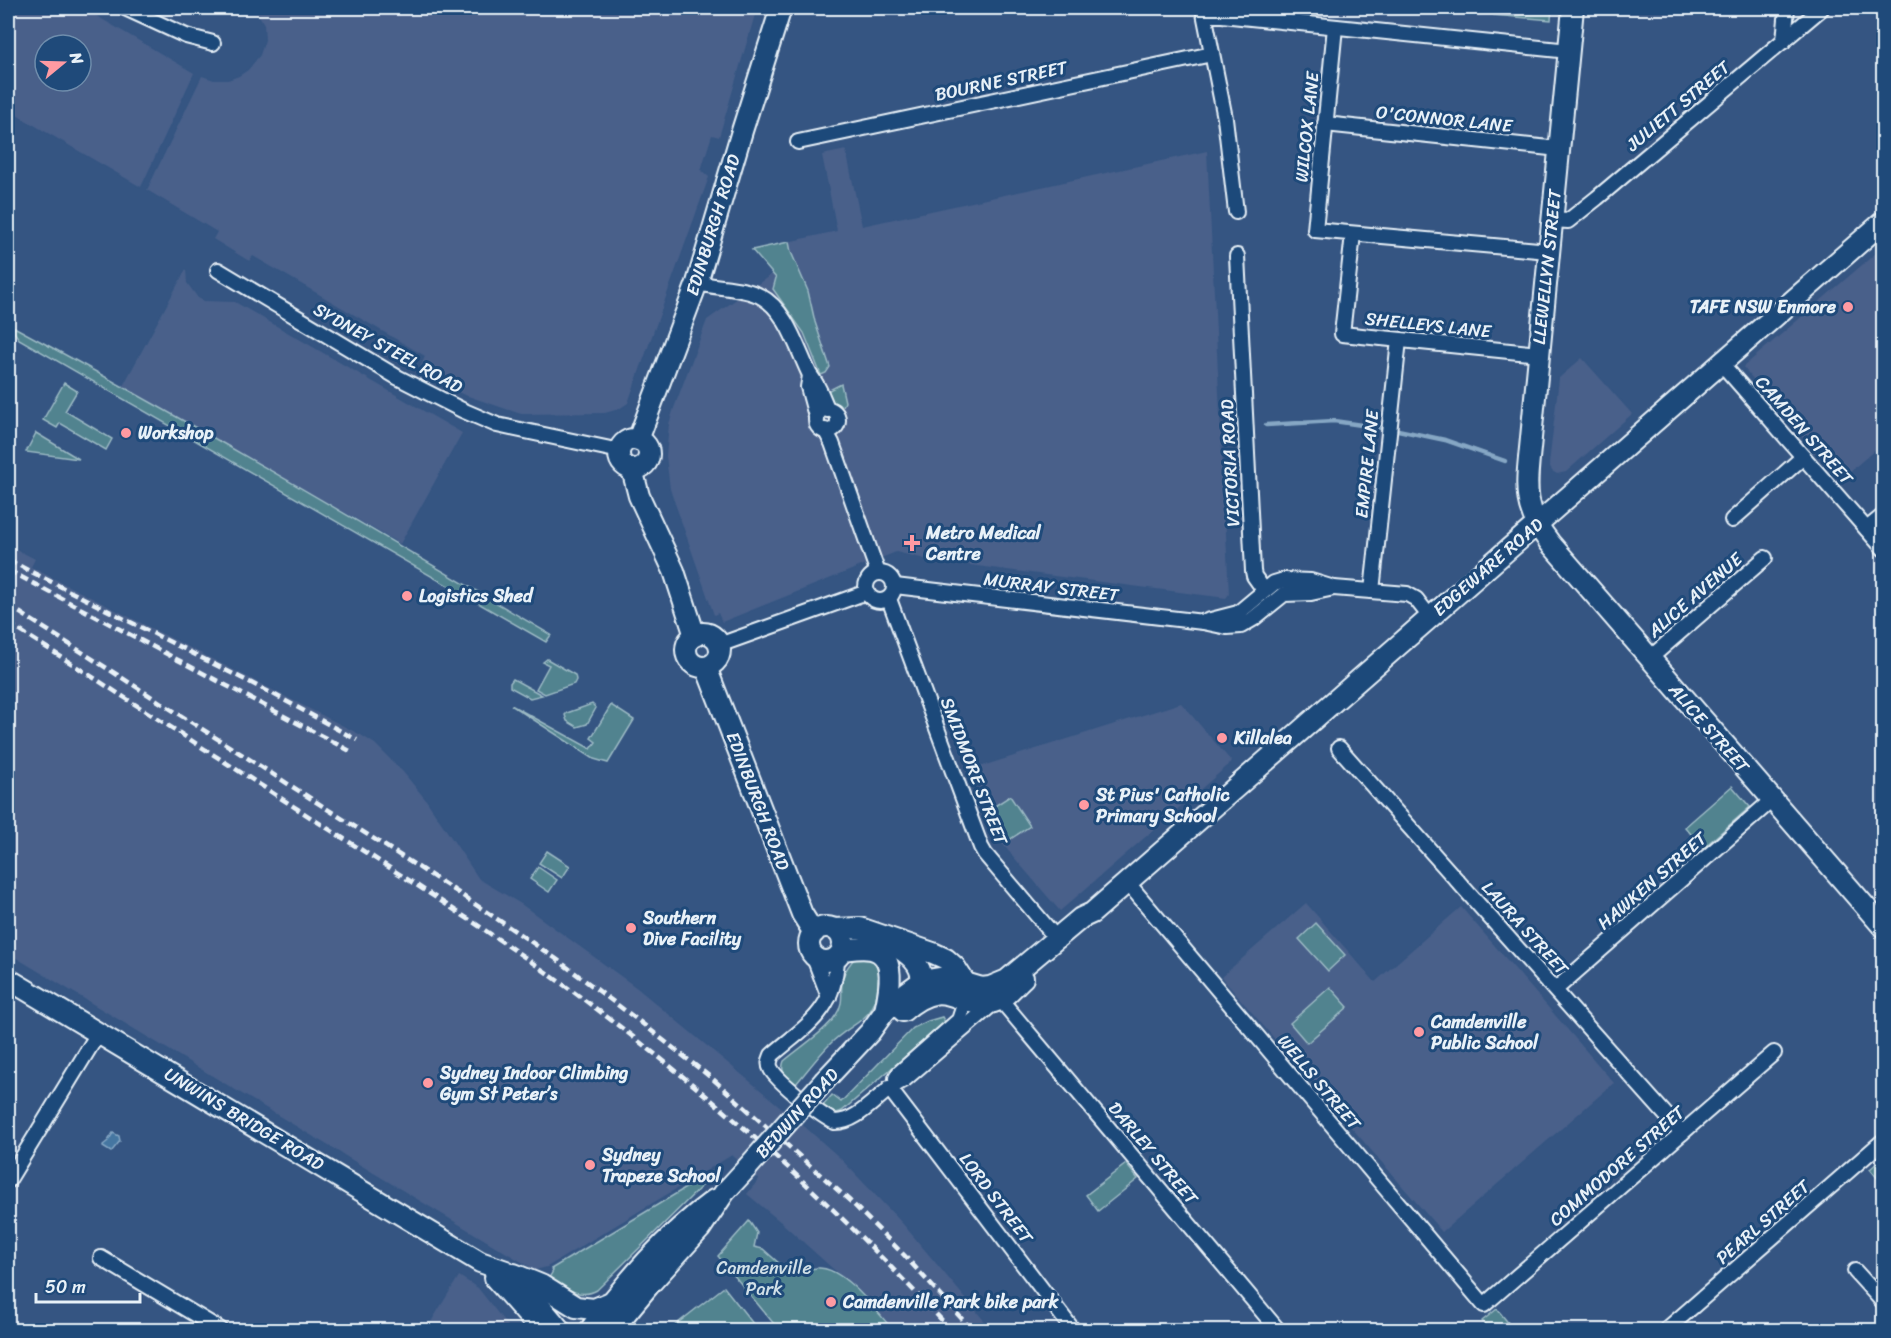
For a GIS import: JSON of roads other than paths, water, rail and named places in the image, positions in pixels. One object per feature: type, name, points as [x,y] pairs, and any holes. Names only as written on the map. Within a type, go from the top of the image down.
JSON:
[{"type":"main road","name":"EDINBURGH ROAD","points":[[638,440],[697,283],[741,131],[781,8]]},
{"type":"main road","name":"LLEWELLYN STREET","points":[[1538,525],[1529,507],[1527,495],[1574,8]]},
{"type":"main road","name":"EDGEWARE ROAD","points":[[1092,913],[1884,222]]},
{"type":"main road","points":[[632,469],[642,467],[648,459],[646,445],[638,440],[628,440],[621,447],[621,460],[632,469],[639,496],[674,571],[695,636]]},
{"type":"main road","name":"ALICE STREET","points":[[1538,525],[1547,540],[1883,927]]},
{"type":"main road","points":[[706,634],[712,636],[719,645],[718,659],[706,667],[695,665],[688,657],[687,646],[695,636],[706,634]]},
{"type":"main road","name":"EDINBURGH ROAD","points":[[706,667],[802,914],[814,933]]},
{"type":"main road","points":[[965,990],[990,987],[1007,980],[1080,918],[1092,913]]},
{"type":"main road","points":[[878,935],[902,950],[916,963],[920,968],[922,989],[945,977],[965,990],[976,1002],[998,1000],[1085,924],[1092,913]]},
{"type":"main road","points":[[885,1011],[891,979],[889,967],[884,958],[872,949],[840,954],[832,960],[822,961],[813,955],[809,945],[814,933],[825,927],[860,928],[946,959],[955,967],[965,990]]},
{"type":"main road","points":[[834,929],[842,938],[840,954]]},
{"type":"main road","name":"UNWINS BRIDGE ROAD","points":[[8,979],[480,1262],[506,1271],[560,1330]]},
{"type":"main road","name":"BEDWIN ROAD","points":[[612,1330],[700,1229],[724,1193],[870,1032],[885,1011],[906,992],[922,989]]},
{"type":"main road","name":"BEDWIN ROAD","points":[[870,1032],[894,1019],[922,989]]},
{"type":"main road","name":"BEDWIN ROAD","points":[[590,1330],[611,1302],[660,1247],[690,1218],[724,1193]]},
{"type":"main road","name":"UNWINS BRIDGE ROAD","points":[[480,1262],[541,1330]]},
{"type":"main road","points":[[506,1271],[541,1285],[576,1307],[594,1309],[611,1302]]},
{"type":"street","points":[[125,8],[186,36],[213,43]]},
{"type":"street","points":[[1784,41],[1787,8]]},
{"type":"street","name":"JULIETT STREET","points":[[1552,220],[1568,221],[1822,8]]},
{"type":"street","points":[[1236,212],[1225,118],[1204,11],[1222,15],[1569,51]]},
{"type":"street","name":"WILCOX LANE","points":[[1335,27],[1315,230],[1353,234]]},
{"type":"street","name":"BOURNE STREET","points":[[798,142],[1212,54]]},
{"type":"street","name":"O'CONNOR LANE","points":[[1325,124],[1559,149]]},
{"type":"street","points":[[1353,234],[1549,251]]},
{"type":"street","name":"SHELLEYS LANE","points":[[1353,234],[1342,334],[1539,354]]},
{"type":"street","name":"VICTORIA ROAD","points":[[1237,256],[1252,571],[1264,590]]},
{"type":"street","name":"SYDNEY STEEL ROAD","points":[[218,270],[397,377],[462,411],[497,425],[620,451]]},
{"type":"street","points":[[697,283],[714,288],[750,292],[761,296],[774,306],[794,336],[810,376],[817,385],[828,410],[837,415],[838,422],[834,428],[821,425]]},
{"type":"street","name":"EMPIRE LANE","points":[[1371,591],[1399,340]]},
{"type":"street","name":"CAMDEN STREET","points":[[1721,363],[1884,549]]},
{"type":"street","points":[[810,376],[808,387],[821,425],[832,443],[878,573]]},
{"type":"street","points":[[821,425],[819,414],[828,410]]},
{"type":"street","points":[[1732,520],[1803,457]]},
{"type":"street","points":[[1867,529],[1884,515]]},
{"type":"street","name":"ALICE AVENUE","points":[[1649,658],[1765,558]]},
{"type":"street","points":[[878,573],[891,578],[892,592],[877,601],[867,592],[867,582],[873,575],[878,573]]},
{"type":"street","points":[[1264,590],[1284,580],[1311,581],[1334,588],[1411,596],[1430,617]]},
{"type":"street","name":"MURRAY STREET","points":[[892,592],[1203,622],[1227,627],[1240,626],[1253,619],[1289,592],[1311,593],[1334,588]]},
{"type":"street","name":"MURRAY STREET","points":[[1203,622],[1238,613],[1264,590]]},
{"type":"street","points":[[719,645],[867,592]]},
{"type":"street","name":"SMIDMORE STREET","points":[[892,592],[981,847],[1056,938]]},
{"type":"street","name":"LAURA STREET","points":[[1339,748],[1682,1133]]},
{"type":"street","name":"HAWKEN STREET","points":[[1556,989],[1772,801]]},
{"type":"street","name":"WELLS STREET","points":[[1127,882],[1484,1305]]},
{"type":"street","points":[[840,954],[837,973],[827,1004],[816,1017],[772,1055],[769,1066],[791,1089],[831,1121],[838,1122],[856,1115],[890,1086],[899,1073],[960,1020],[965,990]]},
{"type":"street","points":[[813,955],[829,997]]},
{"type":"street","points":[[890,1086],[904,1080],[998,1000]]},
{"type":"street","name":"DARLEY STREET","points":[[998,1000],[1278,1330]]},
{"type":"street","points":[[8,1181],[99,1032]]},
{"type":"street","name":"COMMODORE STREET","points":[[1484,1305],[1774,1053]]},
{"type":"street","name":"LORD STREET","points":[[890,1086],[1072,1330]]},
{"type":"street","name":"PEARL STREET","points":[[1666,1330],[1884,1140]]},
{"type":"street","points":[[101,1258],[221,1330]]},
{"type":"street","points":[[1856,1271],[1884,1303]]},
{"type":"waterway","points":[[1266,425],[1334,421],[1382,428]]},
{"type":"waterway","points":[[1398,430],[1445,440],[1505,461]]},
{"type":"railway","points":[[8,560],[275,695],[357,740]]},
{"type":"railway","points":[[8,570],[352,752]]},
{"type":"railway","points":[[8,605],[454,890],[555,958],[639,1021],[714,1080],[850,1201],[904,1255],[972,1330]]},
{"type":"railway","points":[[8,623],[433,896],[590,1004],[671,1067],[796,1175],[836,1212],[951,1330]]},
{"type":"place","name":"TAFE NSW Enmore","points":[[1848,307]]},
{"type":"place","name":"Workshop","points":[[126,433]]},
{"type":"place","name":"Metro Medical Centre","points":[[912,543]]},
{"type":"place","name":"Logistics Shed","points":[[407,596]]},
{"type":"place","name":"Killalea","points":[[1222,738]]},
{"type":"place","name":"St Pius' Catholic Primary School","points":[[1084,805]]},
{"type":"place","name":"Southern Dive Facility","points":[[631,928]]},
{"type":"place","name":"Camdenville Public School","points":[[1419,1032]]},
{"type":"place","name":"Sydney Indoor Climbing Gym St Peter’s","points":[[428,1083]]},
{"type":"place","name":"Sydney Trapeze School","points":[[590,1165]]},
{"type":"place","name":"Camdenville Park bike park","points":[[831,1302]]},
{"type":"park label","name":"Camdenville Park","points":[[764,1278]]}]
